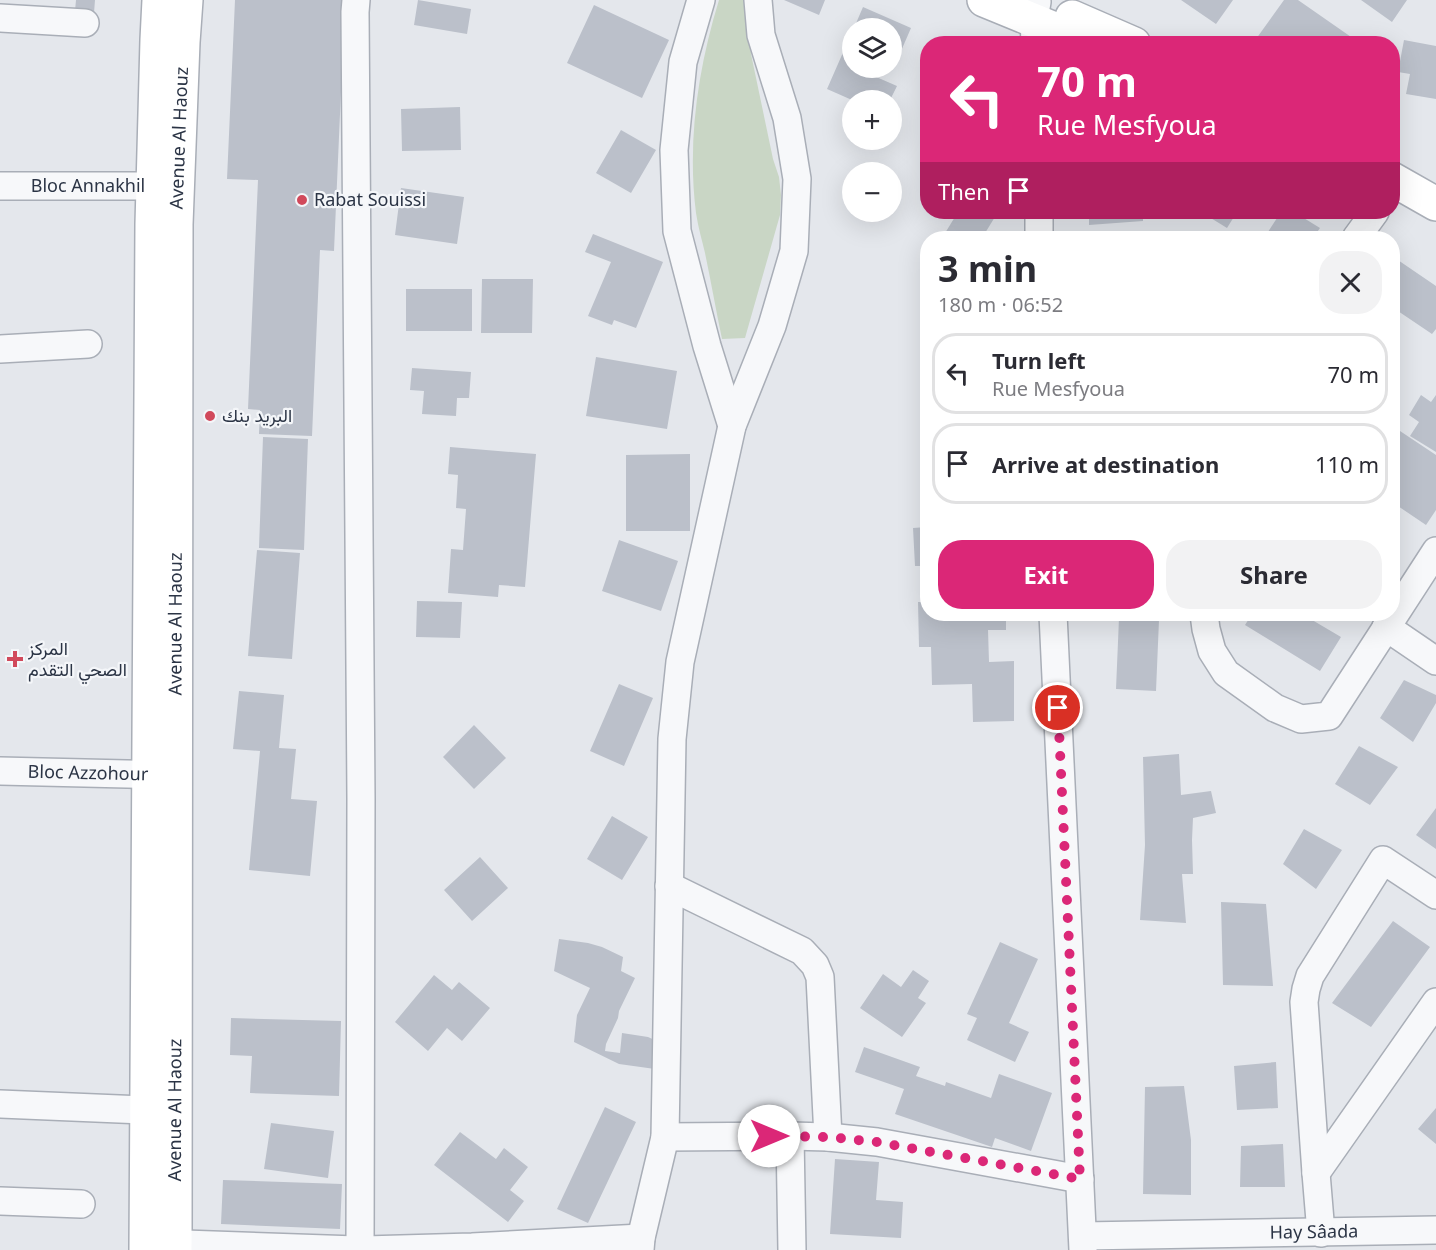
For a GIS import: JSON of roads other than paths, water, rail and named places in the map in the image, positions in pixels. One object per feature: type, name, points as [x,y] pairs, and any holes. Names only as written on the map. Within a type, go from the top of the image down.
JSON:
[{"type":"main road","name":"Avenue Al Haouz","points":[[159,0],[157,40],[165,186],[161,1246]]},
{"type":"main road","name":"Avenue Al Haouz","points":[[165,186],[186,0]]},
{"type":"main road","points":[[984,0],[1106,36]]},
{"type":"main road","points":[[1035,16],[1075,36]]},
{"type":"main road","points":[[1400,190],[1436,204]]},
{"type":"main road","points":[[1400,193],[1436,225]]},
{"type":"street","points":[[161,1246],[358,1250],[361,786],[356,0]]},
{"type":"street","points":[[701,0],[683,62],[674,150],[676,231],[707,346],[732,426]]},
{"type":"street","points":[[365,1250],[641,1244],[665,1137],[672,739],[680,662],[732,426],[772,326],[794,251],[797,179],[787,118],[761,35],[758,0]]},
{"type":"street","points":[[11,12],[85,23]]},
{"type":"street","name":"Bloc Annakhil","points":[[0,186],[165,186]]},
{"type":"street","points":[[0,349],[88,344]]},
{"type":"street","points":[[1400,606],[1436,551]]},
{"type":"street","points":[[1053,621],[1083,1243]]},
{"type":"street","points":[[1205,621],[1212,651],[1226,673],[1275,708],[1301,719],[1329,716],[1390,621]]},
{"type":"street","points":[[1386,627],[1436,661]]},
{"type":"street","name":"Bloc Azzohour","points":[[0,771],[162,775]]},
{"type":"street","points":[[1321,1233],[1304,1002],[1310,976],[1383,860],[1436,895]]},
{"type":"street","points":[[669,886],[802,951],[815,965],[820,977],[828,1137]]},
{"type":"street","points":[[1316,1173],[1436,1002]]},
{"type":"street","points":[[0,1104],[161,1111]]},
{"type":"street","points":[[790,1136],[792,1250]]},
{"type":"street","points":[[665,1137],[828,1137],[877,1142],[1080,1179]]},
{"type":"street","points":[[0,1201],[81,1204]]},
{"type":"street","name":"Hay Sâada","points":[[1083,1243],[1436,1230]]},
{"type":"place","name":"Rabat Souissi","points":[[302,200]]},
{"type":"place","name":"البريد بنك","points":[[210,416]]},
{"type":"place","name":"المركز الصحي التقدم","points":[[15,659]]}]
